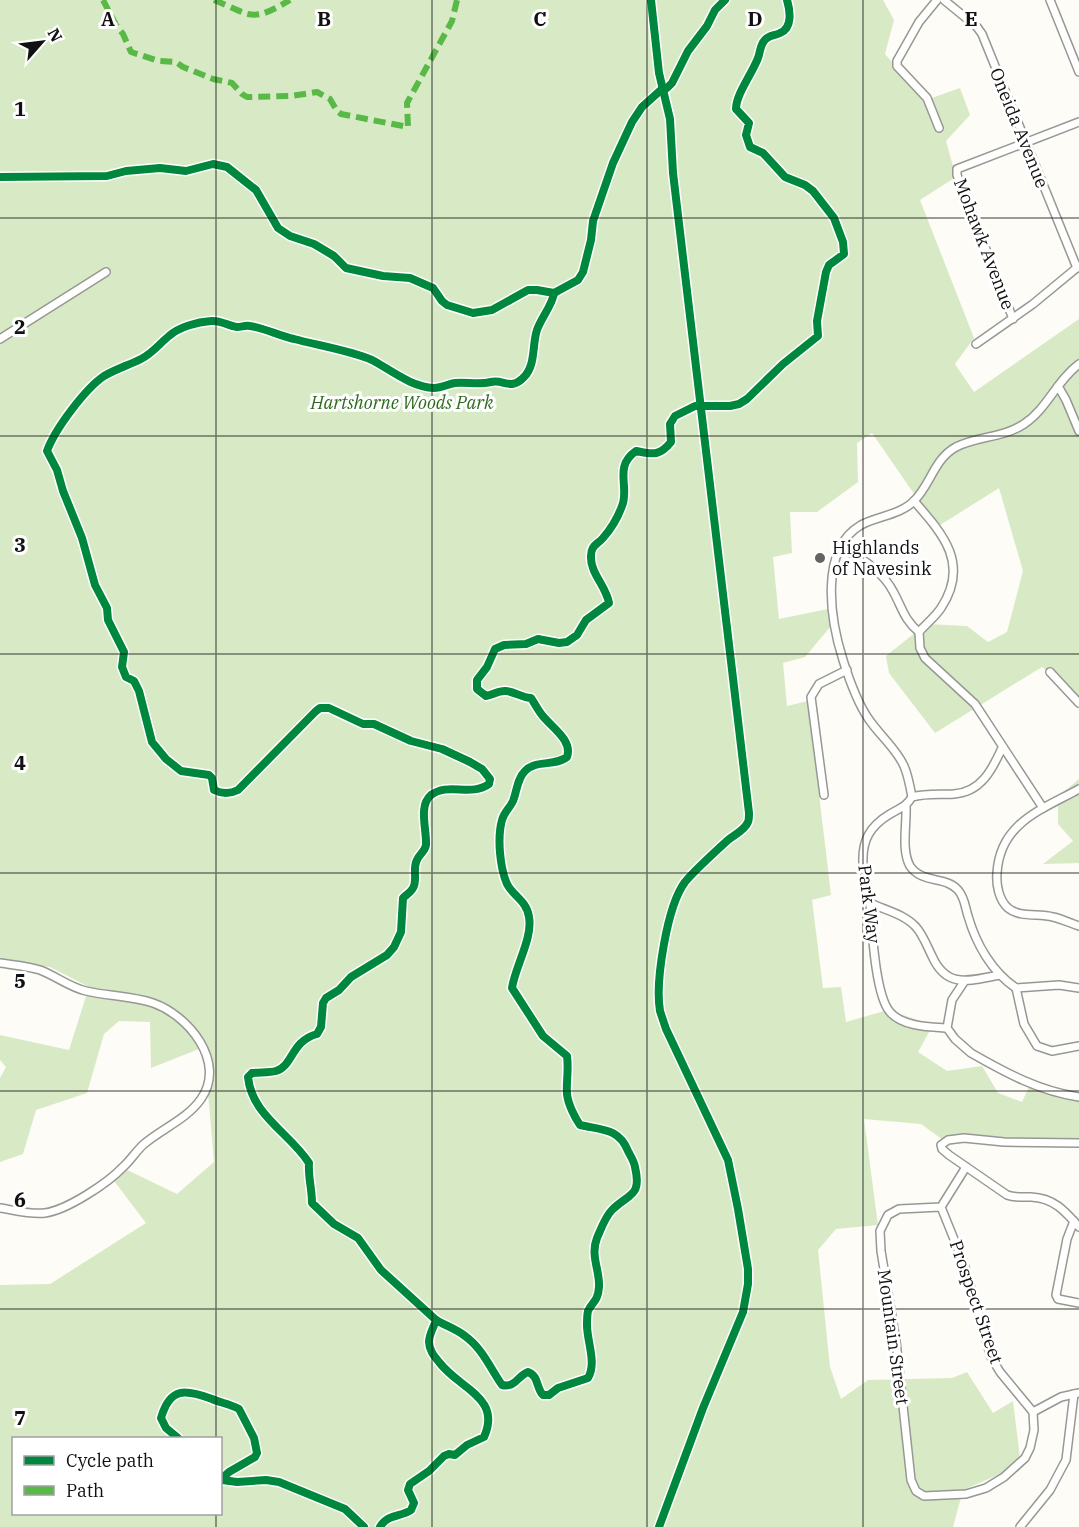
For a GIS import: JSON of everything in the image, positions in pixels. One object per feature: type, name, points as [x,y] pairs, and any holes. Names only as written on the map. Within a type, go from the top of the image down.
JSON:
[{"type":"street","points":[[937,0],[919,22],[897,61],[897,66],[927,98],[939,128]]},
{"type":"street","name":"Oneida Avenue","points":[[944,0],[977,27],[982,34],[1078,267]]},
{"type":"street","points":[[1050,0],[1079,72]]},
{"type":"street","points":[[1025,142],[1079,122]]},
{"type":"street","name":"Mohawk Avenue","points":[[1013,319],[957,175],[957,169],[1025,142]]},
{"type":"street","points":[[976,344],[1013,319],[1078,267]]},
{"type":"street","points":[[0,339],[106,272]]},
{"type":"street","points":[[1002,747],[986,778],[969,790],[952,794],[925,793],[912,796],[902,760],[868,717],[838,644],[832,617],[835,560],[850,534],[858,527],[898,511],[914,501],[936,465],[950,450],[964,443],[1006,434],[1023,425],[1037,414],[1069,371],[1079,364]]},
{"type":"street","points":[[1058,386],[1079,431]]},
{"type":"street","points":[[914,501],[945,538],[950,548],[953,566],[945,601],[938,613],[919,632]]},
{"type":"street","points":[[841,548],[865,561],[882,575],[895,594],[904,616],[919,632],[920,648],[925,658],[975,704],[1042,808]]},
{"type":"street","points":[[824,795],[811,697],[819,684],[847,670]]},
{"type":"street","points":[[1050,672],[1079,704]]},
{"type":"street","points":[[1079,789],[1042,808],[1016,827],[1007,838],[999,855],[998,885],[1004,902],[1015,912],[1053,917],[1079,926]]},
{"type":"street","name":"Park Way","points":[[912,796],[906,808],[878,822],[866,839],[863,848],[878,978],[883,998],[890,1012],[914,1024],[947,1028]]},
{"type":"street","points":[[906,808],[905,840],[909,864],[923,876],[949,883],[957,889],[964,901],[978,940],[1000,975],[1016,988],[1024,1024],[1038,1046],[1052,1051],[1079,1046]]},
{"type":"street","points":[[870,903],[899,915],[915,926],[922,934],[938,968],[945,974],[964,982],[1000,975]]},
{"type":"street","points":[[0,963],[39,970],[83,990],[155,1003],[176,1016],[201,1043],[207,1055],[210,1071],[202,1097],[180,1119],[144,1143],[123,1168],[79,1198],[48,1213],[0,1208]]},
{"type":"street","points":[[964,982],[952,1000],[947,1028],[968,1051],[1008,1074],[1046,1091],[1079,1097]]},
{"type":"street","points":[[1016,988],[1059,985],[1079,988]]},
{"type":"street","points":[[1079,1143],[1004,1142],[954,1138],[941,1145],[942,1149],[955,1159],[1007,1195],[1036,1197],[1055,1203],[1076,1224],[1067,1239],[1056,1295],[1058,1299],[1079,1303]]},
{"type":"street","points":[[941,1207],[966,1167]]},
{"type":"street","name":"Mountain Street","points":[[941,1207],[904,1208],[893,1211],[881,1227],[880,1240],[896,1341],[911,1479],[916,1491],[924,1496],[972,1493],[1004,1477],[1025,1458],[1030,1448],[1034,1430],[1033,1412]]},
{"type":"street","name":"Prospect Street","points":[[941,1207],[964,1264],[991,1357],[1000,1372],[1033,1412]]},
{"type":"street","points":[[1020,1527],[1050,1490],[1066,1460],[1076,1393],[1061,1397],[1033,1412]]},
{"type":"green space","name":"Hartshorne Woods Park","points":[[0,0],[883,0],[894,20],[885,54],[926,100],[960,88],[970,115],[946,141],[956,177],[920,200],[974,338],[955,364],[974,392],[1079,319],[1079,703],[1072,690],[1042,667],[935,733],[889,673],[886,656],[926,624],[967,626],[988,642],[1007,632],[1023,571],[999,488],[937,527],[872,433],[857,443],[858,482],[817,512],[790,512],[792,553],[773,557],[779,619],[828,609],[831,626],[805,657],[783,663],[787,706],[808,701],[831,895],[812,900],[823,988],[841,987],[846,1022],[888,1010],[933,1025],[918,1052],[947,1071],[982,1066],[998,1093],[1022,1102],[1030,1085],[1079,1099],[1079,1141],[943,1140],[921,1124],[864,1119],[878,1225],[836,1229],[818,1250],[830,1367],[841,1399],[868,1380],[952,1378],[967,1372],[993,1413],[1013,1401],[1020,1458],[1005,1472],[963,1490],[953,1527],[0,1527],[0,1285],[50,1284],[146,1223],[111,1177],[121,1167],[177,1194],[214,1162],[204,1047],[151,1068],[150,1022],[119,1021],[104,1034],[87,1093],[36,1110],[23,1154],[0,1162],[0,1078],[6,1067],[0,1060],[0,1035],[69,1050],[89,987],[50,967],[0,959]]},
{"type":"green space","points":[[1079,779],[1079,863],[1043,864],[1073,841],[1058,824],[1058,797]]},
{"type":"marked path","points":[[103,0],[131,52],[159,61],[176,62],[213,79],[232,83],[247,97],[291,96],[317,92],[330,99],[341,114],[408,127],[407,103],[452,21],[457,0]]},
{"type":"marked path","points":[[214,0],[252,15],[267,12],[290,0]]},
{"type":"cycle path","points":[[651,0],[659,73],[670,119],[673,173],[749,813],[744,827],[723,844],[685,882],[673,908],[661,964],[660,1011],[666,1029],[728,1160],[748,1269],[748,1284],[743,1312],[703,1408],[659,1527]]},
{"type":"cycle path","points":[[554,293],[578,280],[583,272],[593,221],[613,163],[632,122],[642,107],[672,83],[688,51],[707,26],[715,10],[725,0]]},
{"type":"cycle path","points":[[436,1320],[458,1331],[471,1341],[502,1385],[510,1385],[528,1372],[536,1379],[543,1395],[549,1395],[558,1388],[588,1378],[591,1372],[592,1359],[587,1332],[587,1314],[595,1301],[599,1287],[595,1245],[605,1220],[635,1189],[637,1184],[635,1165],[620,1138],[602,1129],[580,1125],[568,1098],[567,1056],[543,1036],[512,988],[530,925],[526,907],[507,884],[500,853],[500,827],[513,801],[522,774],[535,765],[562,760],[567,757],[568,751],[564,739],[542,715],[531,698],[506,691],[486,696],[477,689],[477,680],[487,667],[495,649],[504,645],[526,644],[538,639],[559,643],[567,642],[577,635],[586,620],[609,603],[593,568],[591,552],[609,531],[620,510],[624,499],[625,464],[629,457],[636,451],[651,453],[663,450],[671,442],[670,424],[675,416],[695,406],[730,406],[747,399],[783,364],[818,336],[817,321],[826,272],[829,265],[844,254],[843,242],[834,218],[813,191],[785,177],[763,153],[750,147],[746,135],[749,123],[736,109],[763,43],[767,38],[784,31],[789,23],[787,0]]},
{"type":"cycle path","points":[[0,177],[107,176],[126,171],[160,168],[186,171],[213,164],[227,167],[256,190],[278,228],[290,236],[314,244],[334,256],[346,268],[383,276],[410,278],[433,288],[447,305],[473,313],[492,310],[528,290],[554,293]]},
{"type":"cycle path","points":[[380,1527],[386,1520],[411,1510],[414,1503],[408,1490],[410,1484],[429,1471],[444,1456],[455,1455],[467,1445],[484,1437],[488,1423],[487,1412],[476,1395],[447,1371],[432,1353],[429,1339],[436,1320],[381,1270],[358,1238],[334,1224],[312,1203],[309,1163],[264,1113],[251,1091],[248,1077],[252,1073],[273,1072],[282,1068],[302,1042],[317,1034],[321,1027],[323,1003],[326,998],[339,990],[351,977],[387,955],[394,947],[401,932],[403,898],[414,885],[416,863],[426,845],[424,812],[431,795],[445,790],[482,788],[489,784],[490,779],[482,769],[442,749],[411,741],[374,724],[363,724],[329,708],[320,708],[316,711],[238,790],[226,793],[217,791],[214,790],[212,778],[209,775],[181,771],[166,759],[152,742],[139,691],[134,681],[126,677],[122,667],[124,652],[108,620],[107,608],[95,585],[82,538],[57,470],[47,451],[64,421],[96,382],[145,357],[178,330],[200,322],[215,321],[237,327],[256,327],[288,338],[344,351],[372,360],[409,381],[426,387],[437,388],[455,383],[496,381],[511,384],[519,381],[528,372],[532,361],[535,336],[554,293]]},
{"type":"cycle path","points":[[177,1437],[166,1428],[161,1418],[169,1401],[180,1393],[194,1393],[239,1409],[254,1438],[257,1453],[255,1457],[222,1478]]},
{"type":"cycle path","points":[[222,1480],[279,1482],[345,1509],[364,1527]]},
{"type":"place","name":"Highlands of Navesink","points":[[820,558]]}]
